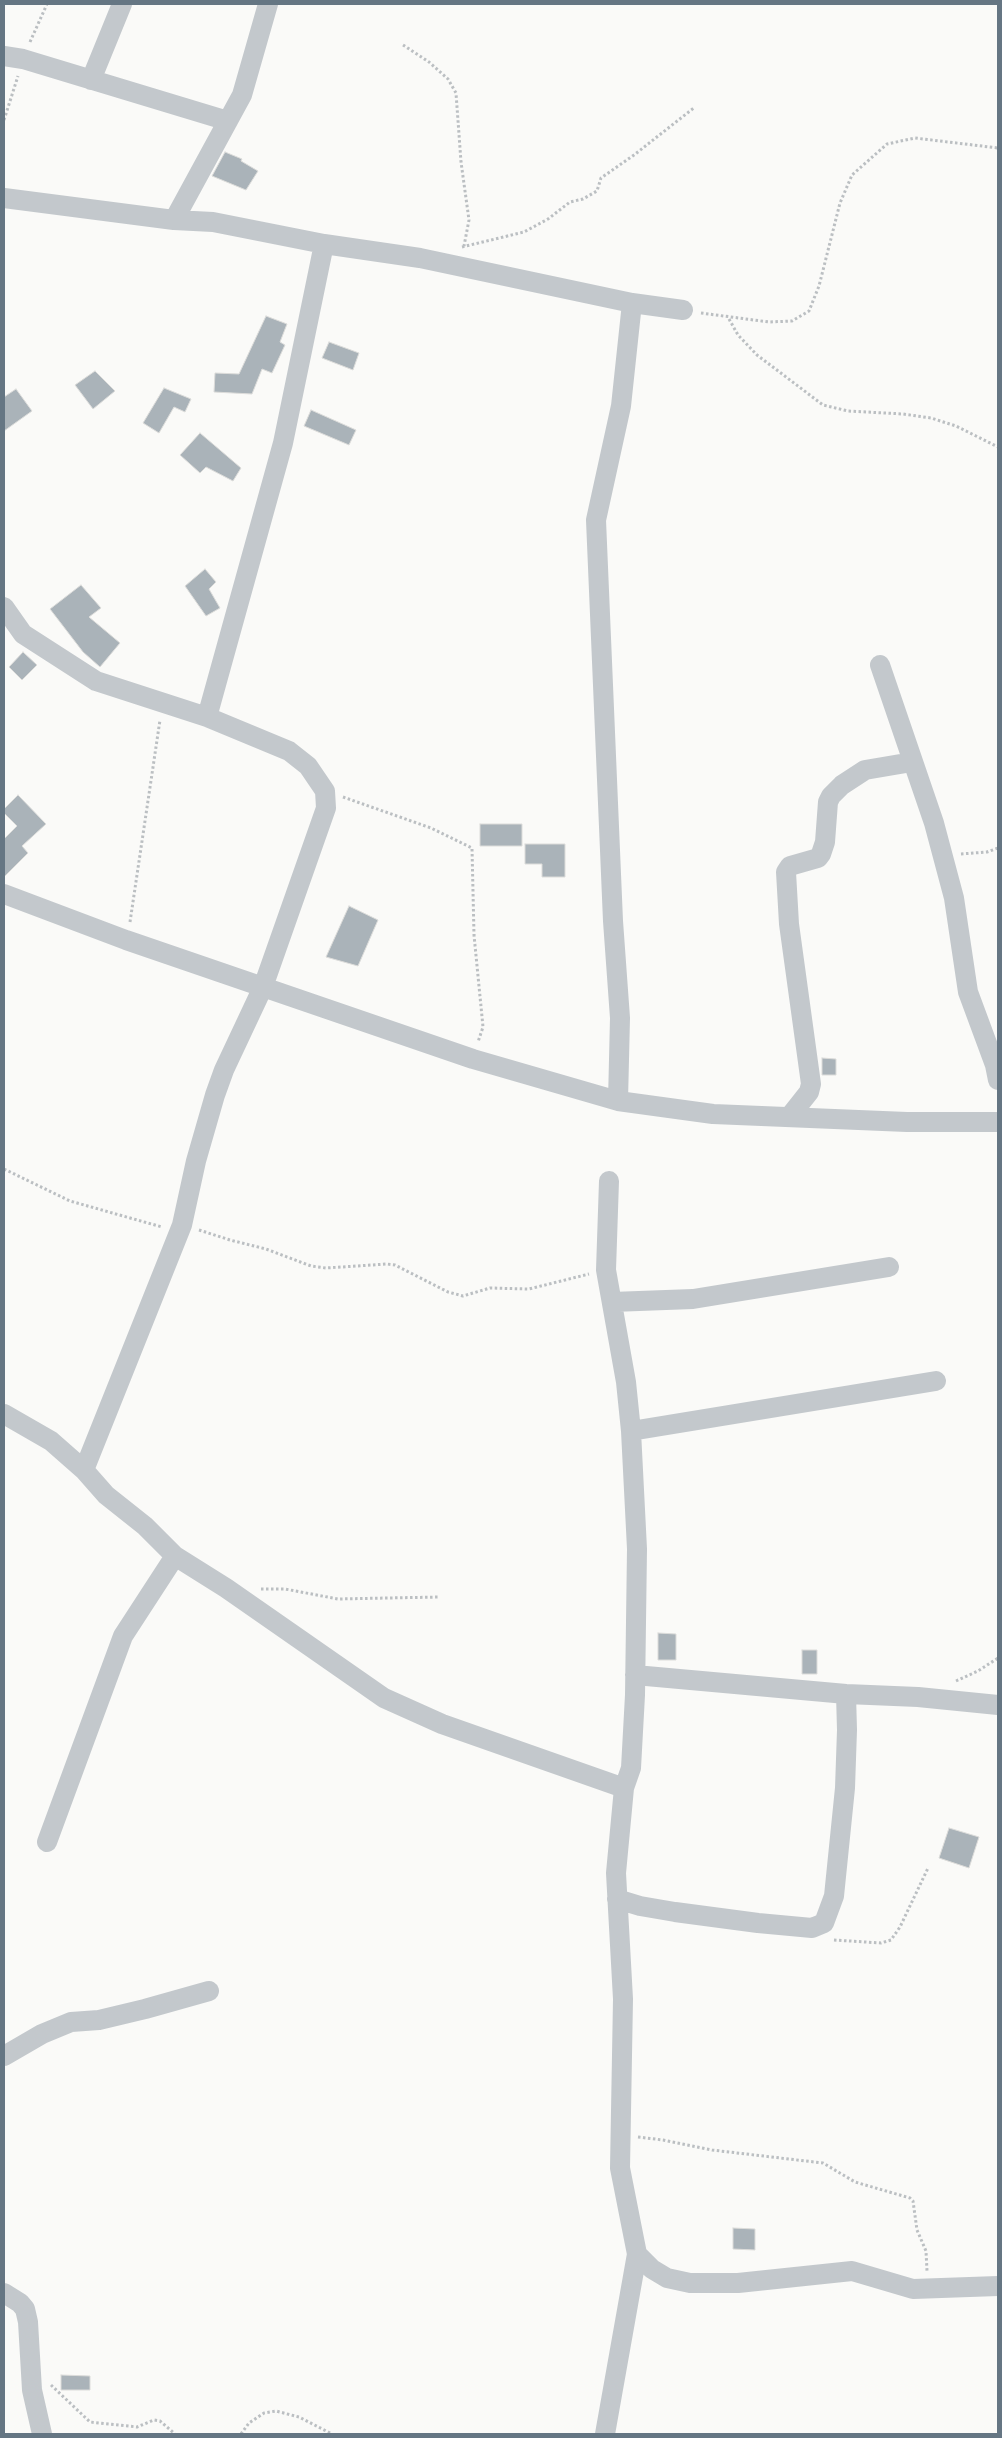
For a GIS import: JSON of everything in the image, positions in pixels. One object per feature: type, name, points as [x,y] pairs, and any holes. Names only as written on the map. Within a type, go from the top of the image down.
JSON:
[{"type":"street","points":[[91,80],[122,4]]},
{"type":"street","points":[[174,220],[242,95],[268,4]]},
{"type":"street","points":[[13,58],[228,121]]},
{"type":"street","points":[[4,198],[174,220],[213,222],[324,244],[420,258],[632,303],[683,310]]},
{"type":"street","points":[[207,717],[283,443],[324,244]]},
{"type":"street","points":[[618,1101],[620,1018],[596,520],[621,406],[632,303]]},
{"type":"street","points":[[4,607],[23,634],[96,681],[207,717],[289,750],[308,766],[325,791],[326,808],[262,987],[224,1070],[215,1095],[196,1160],[182,1224],[84,1470]]},
{"type":"street","points":[[880,665],[934,823],[954,898],[968,992],[995,1065],[998,1080]]},
{"type":"street","points":[[790,1116],[808,1092],[811,1084],[789,924],[786,872],[790,866],[818,858],[821,854],[825,842],[828,802],[842,785],[865,770],[912,762]]},
{"type":"street","points":[[4,894],[126,940],[473,1059],[618,1101],[713,1114],[908,1122],[998,1122]]},
{"type":"street","points":[[605,2434],[637,2254],[620,2168],[623,1999],[616,1874],[624,1788],[630,1768],[635,1674],[637,1549],[632,1431],[626,1382],[606,1270],[608,1181]]},
{"type":"street","points":[[612,1302],[693,1299],[889,1267]]},
{"type":"street","points":[[632,1431],[936,1381]]},
{"type":"street","points":[[4,1414],[51,1441],[84,1470],[106,1495],[144,1526],[175,1556],[226,1588],[384,1698],[442,1724],[624,1788]]},
{"type":"street","points":[[47,1842],[123,1636],[175,1556]]},
{"type":"street","points":[[635,1674],[846,1694],[918,1697],[998,1705]]},
{"type":"street","points":[[617,1899],[640,1906],[675,1912],[775,1925],[812,1928],[824,1923],[834,1896],[845,1788],[848,1730],[846,1694]]},
{"type":"street","points":[[4,2056],[42,2034],[71,2022],[99,2020],[209,1991]]},
{"type":"street","points":[[637,2254],[652,2269],[667,2278],[690,2283],[738,2282],[852,2271],[898,2286],[923,2290],[998,2286]]},
{"type":"street","points":[[4,2293],[20,2302],[25,2309],[28,2322],[32,2384],[37,2421],[42,2434]]},
{"type":"path","points":[[4,120],[13,58],[47,4]]},
{"type":"path","points":[[403,45],[429,62],[448,78],[456,93],[461,162],[469,220],[464,246]]},
{"type":"path","points":[[455,249],[524,232],[548,219],[570,202],[583,199],[597,191],[601,178],[634,155],[695,107]]},
{"type":"path","points":[[683,310],[729,318],[769,322],[792,321],[809,311],[819,286],[840,203],[852,175],[887,144],[915,138],[998,148]]},
{"type":"path","points":[[729,318],[738,335],[757,355],[823,405],[848,411],[903,414],[931,418],[956,426],[998,447]]},
{"type":"path","points":[[126,940],[134,906],[163,702]]},
{"type":"path","points":[[325,791],[431,828],[472,848],[474,935],[483,1027],[473,1059]]},
{"type":"path","points":[[944,866],[958,854],[987,852],[998,848]]},
{"type":"path","points":[[4,1168],[70,1202],[156,1226],[170,1229],[182,1224],[230,1240],[266,1249],[311,1266],[326,1268],[387,1264],[395,1266],[448,1292],[463,1296],[490,1288],[529,1289],[606,1270]]},
{"type":"path","points":[[256,1589],[285,1589],[338,1599],[439,1597]]},
{"type":"path","points":[[953,1682],[978,1671],[998,1658]]},
{"type":"path","points":[[831,1939],[881,1943],[891,1940],[900,1928],[928,1868]]},
{"type":"path","points":[[620,2136],[662,2140],[731,2152],[823,2163],[855,2182],[910,2198],[913,2201],[917,2230],[926,2251],[927,2271],[923,2290]]},
{"type":"path","points":[[32,2384],[49,2384],[56,2387],[90,2422],[137,2427],[154,2420],[160,2421],[175,2434]]},
{"type":"path","points":[[241,2434],[249,2423],[264,2413],[276,2410],[299,2417],[332,2434]]},
{"type":"building","points":[[225,152],[242,159],[241,161],[258,171],[246,190],[212,176]]},
{"type":"building","points":[[266,316],[287,324],[280,342],[285,345],[272,373],[262,369],[252,394],[214,392],[215,373],[239,374]]},
{"type":"building","points":[[329,342],[359,353],[353,370],[322,358]]},
{"type":"building","points":[[95,371],[115,391],[93,409],[75,385]]},
{"type":"building","points":[[164,388],[191,399],[185,412],[174,407],[159,433],[143,423]]},
{"type":"building","points":[[16,389],[32,411],[4,431],[4,397]]},
{"type":"building","points":[[311,410],[356,430],[349,445],[304,426]]},
{"type":"building","points":[[200,433],[241,468],[233,481],[206,467],[200,473],[180,455]]},
{"type":"building","points":[[205,569],[216,582],[209,589],[220,608],[206,616],[185,586]]},
{"type":"building","points":[[81,585],[101,608],[89,617],[120,643],[100,667],[83,652],[50,609]]},
{"type":"building","points":[[23,652],[37,665],[22,680],[9,667]]},
{"type":"building","points":[[18,795],[46,824],[22,846],[28,853],[4,877],[4,839],[17,826],[4,813],[4,809]]},
{"type":"building","points":[[480,824],[522,824],[522,846],[480,846]]},
{"type":"building","points":[[525,844],[565,844],[565,877],[542,877],[542,864],[525,864]]},
{"type":"building","points":[[349,906],[378,920],[358,966],[326,957]]},
{"type":"building","points":[[822,1058],[836,1059],[836,1075],[822,1075]]},
{"type":"building","points":[[658,1633],[676,1634],[676,1660],[658,1660]]},
{"type":"building","points":[[802,1650],[817,1650],[817,1674],[802,1674]]},
{"type":"building","points":[[949,1828],[979,1837],[969,1868],[939,1858]]},
{"type":"building","points":[[733,2228],[755,2229],[755,2250],[733,2249]]},
{"type":"building","points":[[61,2375],[90,2376],[90,2390],[61,2390]]}]
